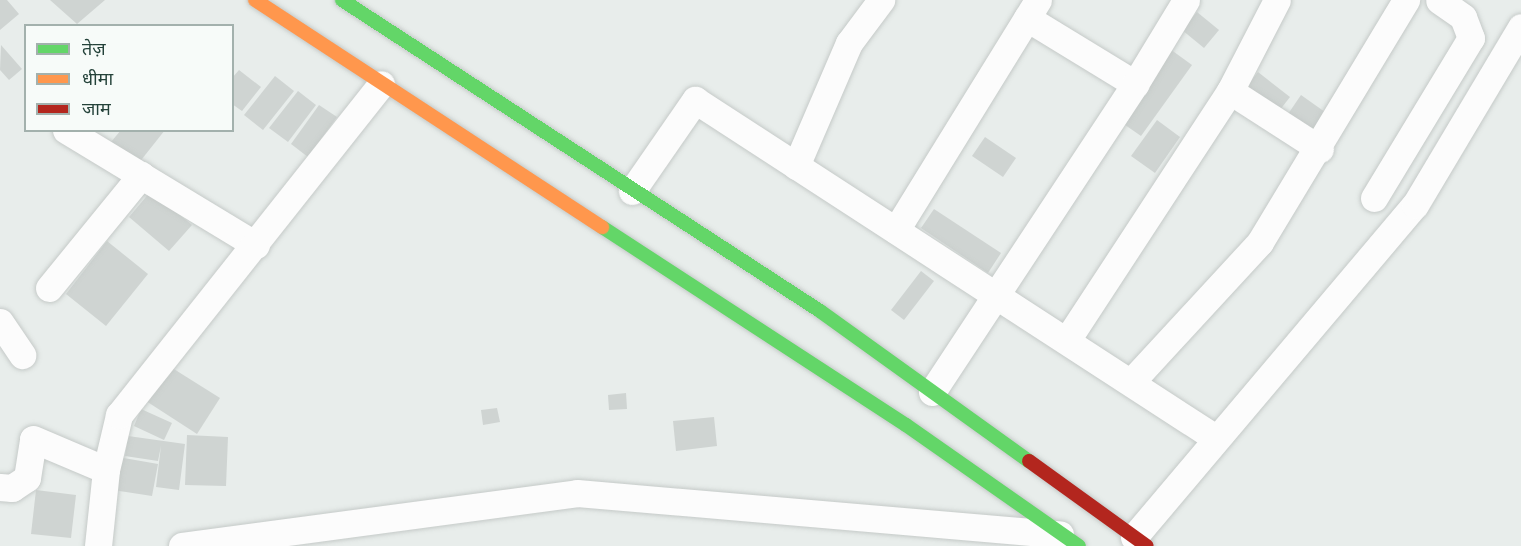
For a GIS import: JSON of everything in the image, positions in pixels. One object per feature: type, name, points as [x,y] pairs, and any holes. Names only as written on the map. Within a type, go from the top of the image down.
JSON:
[{"type":"main road","points":[[255,0],[906,425],[1069,540]]},
{"type":"main road","points":[[342,0],[632,191],[820,311],[1140,541]]},
{"type":"street","points":[[796,166],[849,43],[881,0]]},
{"type":"street","points":[[932,392],[1135,84],[1186,0]]},
{"type":"street","points":[[1067,340],[1230,91],[1277,0]]},
{"type":"street","points":[[1131,382],[1260,242],[1320,149],[1407,0]]},
{"type":"street","points":[[1374,198],[1471,38],[1463,17],[1439,0]]},
{"type":"street","points":[[897,230],[1032,9],[1135,84]]},
{"type":"street","points":[[1140,541],[1214,437],[1415,205],[1521,27]]},
{"type":"street","points":[[98,546],[106,470],[119,414],[256,245],[381,84]]},
{"type":"street","points":[[1230,91],[1320,149]]},
{"type":"street","points":[[632,191],[695,100],[1214,437]]},
{"type":"street","points":[[69,132],[256,245]]},
{"type":"street","points":[[49,288],[141,175]]},
{"type":"street","points":[[0,322],[22,355]]},
{"type":"street","points":[[0,487],[12,488],[27,478],[33,439],[106,470]]},
{"type":"street","points":[[182,546],[577,493],[1069,540]]},
{"type":"building","points":[[0,0],[7,0],[19,14],[0,30]]},
{"type":"building","points":[[50,0],[105,0],[77,24]]},
{"type":"building","points":[[1197,12],[1219,30],[1204,48],[1182,30]]},
{"type":"building","points":[[1,45],[22,69],[9,80],[0,70]]},
{"type":"building","points":[[1170,49],[1192,65],[1141,136],[1118,120]]},
{"type":"building","points":[[239,70],[261,87],[242,111],[234,105],[234,76]]},
{"type":"building","points":[[1258,72],[1290,97],[1276,115],[1244,90]]},
{"type":"building","points":[[275,76],[294,91],[263,130],[244,115]]},
{"type":"building","points":[[298,91],[316,105],[288,142],[269,128]]},
{"type":"building","points":[[1301,95],[1332,117],[1319,136],[1288,114]]},
{"type":"building","points":[[319,105],[337,117],[308,157],[291,144]]},
{"type":"building","points":[[1157,120],[1180,137],[1155,173],[1131,156]]},
{"type":"building","points":[[119,132],[163,132],[138,164],[111,142]]},
{"type":"building","points":[[985,137],[1016,158],[1003,177],[972,156]]},
{"type":"building","points":[[151,191],[192,225],[169,251],[129,217]]},
{"type":"building","points":[[934,209],[1001,253],[988,273],[921,228]]},
{"type":"building","points":[[107,241],[148,274],[106,326],[66,294]]},
{"type":"building","points":[[921,271],[934,281],[904,320],[891,310]]},
{"type":"building","points":[[169,366],[220,398],[197,434],[146,401]]},
{"type":"building","points":[[626,393],[627,409],[609,410],[608,395]]},
{"type":"building","points":[[497,408],[500,422],[483,425],[481,410]]},
{"type":"building","points":[[141,409],[172,423],[164,440],[134,426]]},
{"type":"building","points":[[714,417],[717,446],[676,451],[673,421]]},
{"type":"building","points":[[187,435],[228,437],[226,486],[185,485]]},
{"type":"building","points":[[128,436],[185,444],[179,490],[156,487],[161,446],[158,461],[125,456]]},
{"type":"building","points":[[118,457],[158,464],[152,496],[113,490]]},
{"type":"building","points":[[36,490],[76,495],[71,538],[31,534]]},
{"type":"traffic: fast","points":[[342,0],[820,311],[1029,461]]},
{"type":"traffic: fast","points":[[602,227],[906,425],[1079,546]]},
{"type":"traffic: slow","points":[[255,0],[602,227]]},
{"type":"traffic: jam","points":[[1029,461],[1147,546]]}]
